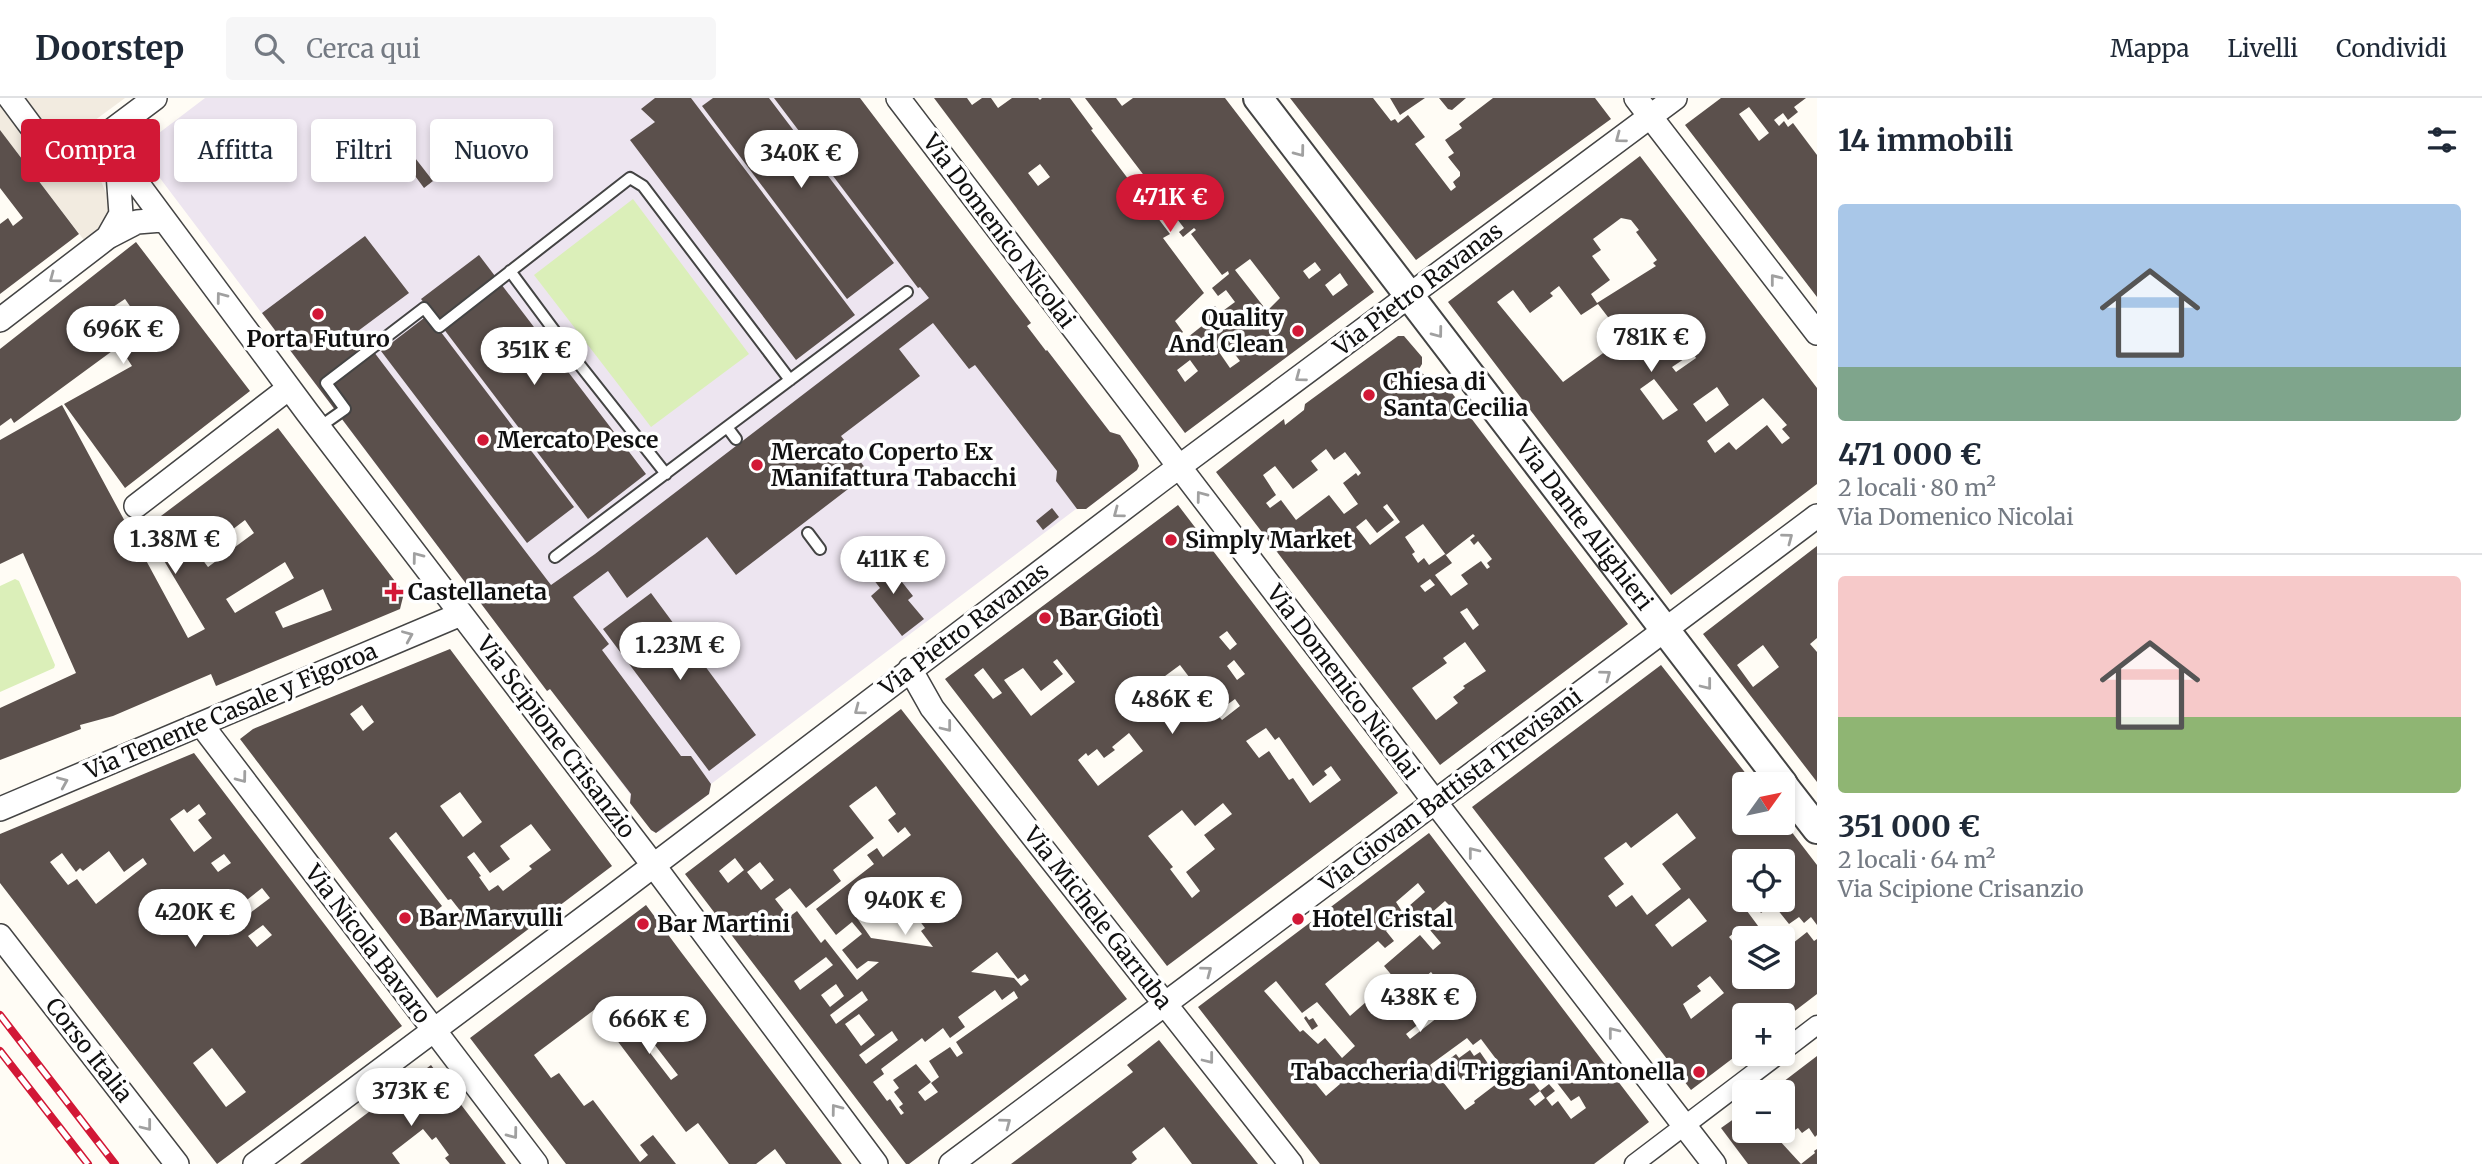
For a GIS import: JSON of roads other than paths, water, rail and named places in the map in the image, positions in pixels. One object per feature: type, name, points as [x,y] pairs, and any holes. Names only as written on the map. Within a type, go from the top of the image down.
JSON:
[{"type":"street","points":[[10,98],[26,119]]},
{"type":"street","points":[[135,119],[155,98]]},
{"type":"street","name":"Via Domenico Nicolai","points":[[898,98],[1714,1164]]},
{"type":"street","name":"Via Dante Alighieri","points":[[1258,98],[1774,772]]},
{"type":"street","name":"Via Pietro Ravanas","points":[[255,1164],[1409,296],[1643,107],[1675,98]]},
{"type":"street","points":[[1643,107],[1817,333]]},
{"type":"street","points":[[108,237],[121,214],[119,182]]},
{"type":"street","name":"Via Scipione Crisanzio","points":[[135,182],[318,428],[654,866],[876,1164]]},
{"type":"street","points":[[0,320],[108,237],[136,222],[162,220]]},
{"type":"street","points":[[135,506],[289,388]]},
{"type":"street","name":"Via Giovan Battista Trevisani","points":[[951,1164],[1817,516]]},
{"type":"street","name":"Via Tenente Casale y Figoroa","points":[[0,808],[461,614]]},
{"type":"street","name":"Via Michele Garruba","points":[[910,669],[932,708],[1291,1164]]},
{"type":"street","name":"Via Nicola Bavaro","points":[[201,724],[536,1164]]},
{"type":"street","name":"Via Dante Alighieri","points":[[1796,801],[1817,829]]},
{"type":"street","name":"Corso Italia","points":[[0,936],[177,1164]]},
{"type":"street","points":[[1795,1042],[1817,1025]]},
{"type":"street","points":[[1634,1164],[1763,1066]]},
{"type":"lane","points":[[318,428],[345,409],[326,383],[424,308],[439,327],[630,178],[643,186],[790,380]]},
{"type":"lane","points":[[510,271],[666,474]]},
{"type":"lane","points":[[555,557],[906,292]]},
{"type":"lane","points":[[727,427],[736,439]]},
{"type":"lane","points":[[808,533],[820,549]]},
{"type":"railway","points":[[0,1015],[115,1164]]},
{"type":"railway","points":[[0,1051],[88,1164]]},
{"type":"place","name":"Porta Futuro","points":[[318,314]]},
{"type":"place","name":"Quality And Clean","points":[[1298,331]]},
{"type":"place","name":"Chiesa di Santa Cecilia","points":[[1369,395]]},
{"type":"place","name":"Mercato Pesce","points":[[483,440]]},
{"type":"place","name":"Mercato Coperto Ex Manifattura Tabacchi","points":[[757,465]]},
{"type":"place","name":"Simply Market","points":[[1171,540]]},
{"type":"place","name":"Castellaneta","points":[[394,592]]},
{"type":"place","name":"Bar Giotì","points":[[1045,618]]},
{"type":"place","name":"Bar Marvulli","points":[[405,918]]},
{"type":"place","name":"Hotel Cristal","points":[[1298,919]]},
{"type":"place","name":"Bar Martini","points":[[643,924]]},
{"type":"place","name":"Tabaccheria di Triggiani Antonella","points":[[1699,1072]]}]
